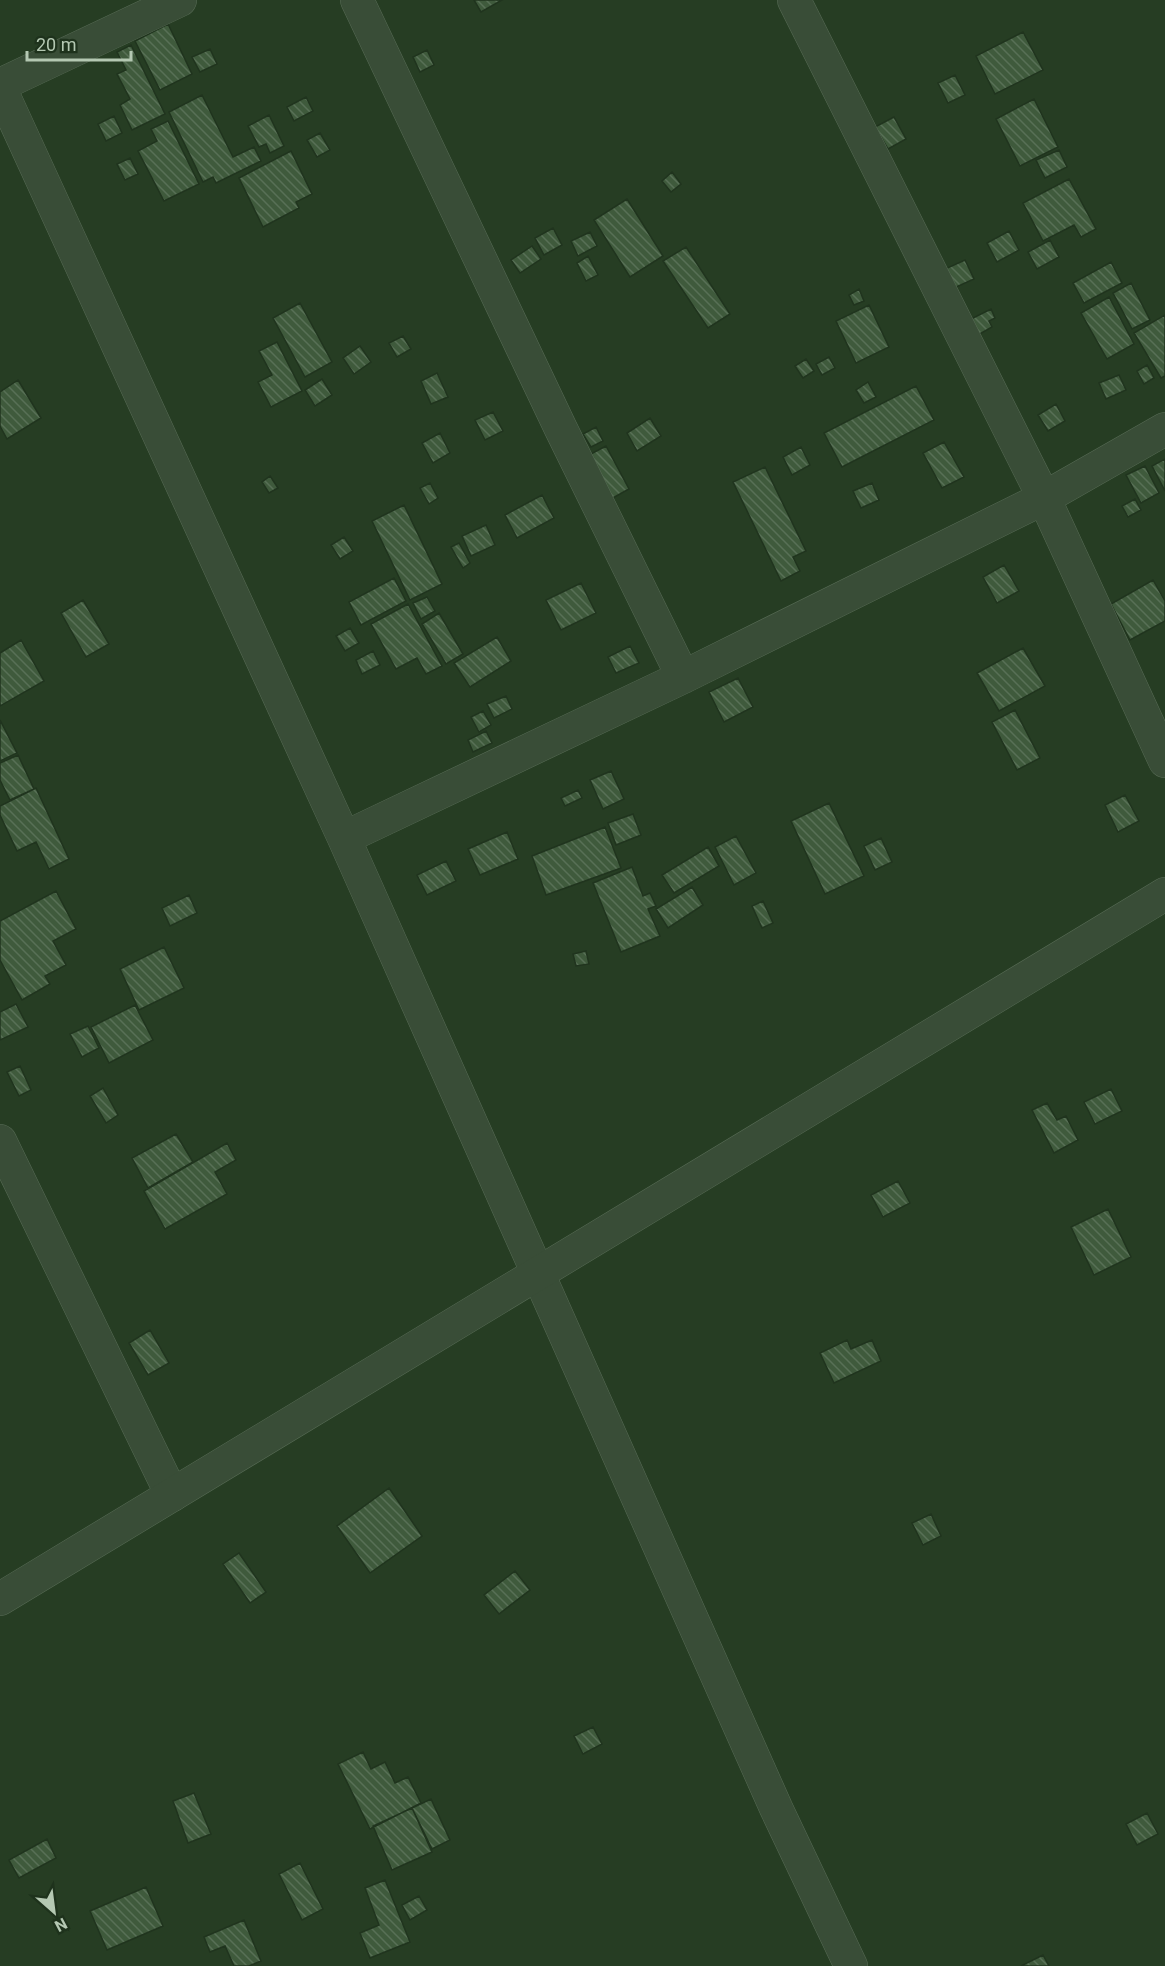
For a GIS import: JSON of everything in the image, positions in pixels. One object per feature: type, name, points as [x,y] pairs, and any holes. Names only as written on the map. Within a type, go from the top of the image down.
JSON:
[{"type":"street","points":[[180,0],[0,87],[344,838],[776,1808],[851,1966]]},
{"type":"street","points":[[357,0],[560,427],[683,677]]},
{"type":"street","points":[[794,0],[1044,498],[1165,761]]},
{"type":"street","points":[[344,838],[683,677],[1044,498],[1165,429]]},
{"type":"street","points":[[0,1599],[1165,894]]},
{"type":"street","points":[[0,1141],[172,1495]]},
{"type":"building","points":[[474,0],[502,0],[481,12]]},
{"type":"building","points":[[168,24],[192,74],[160,90],[135,41]]},
{"type":"building","points":[[1023,32],[1043,70],[995,94],[976,56]]},
{"type":"building","points":[[131,45],[165,114],[132,130],[120,105],[130,99],[117,74],[126,70],[117,52]]},
{"type":"building","points":[[210,49],[217,64],[200,72],[192,57]]},
{"type":"building","points":[[427,50],[434,65],[420,72],[413,57]]},
{"type":"building","points":[[955,75],[965,95],[948,103],[938,83]]},
{"type":"building","points":[[202,95],[233,157],[254,147],[261,161],[216,183],[213,177],[203,182],[169,112]]},
{"type":"building","points":[[306,97],[313,111],[294,121],[287,107]]},
{"type":"building","points":[[1034,99],[1058,147],[1020,166],[996,119]]},
{"type":"building","points":[[269,115],[284,146],[270,153],[266,144],[259,147],[248,126]]},
{"type":"building","points":[[114,116],[122,133],[106,141],[98,124]]},
{"type":"building","points":[[894,117],[906,139],[888,149],[875,127]]},
{"type":"building","points":[[168,121],[199,184],[164,201],[138,151],[157,141],[151,129]]},
{"type":"building","points":[[320,133],[330,150],[317,157],[307,140]]},
{"type":"building","points":[[1059,150],[1067,167],[1045,178],[1036,160]]},
{"type":"building","points":[[291,151],[312,194],[296,202],[299,208],[263,227],[239,178]]},
{"type":"building","points":[[130,158],[138,174],[125,180],[117,164]]},
{"type":"building","points":[[672,172],[681,184],[671,192],[662,181]]},
{"type":"building","points":[[1069,179],[1096,229],[1081,237],[1074,225],[1043,241],[1023,203]]},
{"type":"building","points":[[627,199],[663,256],[630,277],[594,220]]},
{"type":"building","points":[[553,228],[562,245],[544,255],[535,238]]},
{"type":"building","points":[[1009,231],[1019,250],[997,262],[987,243]]},
{"type":"building","points":[[590,232],[597,246],[578,256],[571,241]]},
{"type":"building","points":[[1050,240],[1059,257],[1037,269],[1028,252]]},
{"type":"building","points":[[532,246],[541,259],[520,273],[511,260]]},
{"type":"building","points":[[686,247],[730,314],[708,328],[663,261]]},
{"type":"building","points":[[588,256],[598,275],[586,281],[577,263]]},
{"type":"building","points":[[965,260],[974,279],[954,288],[945,269]]},
{"type":"building","points":[[1111,262],[1122,283],[1084,303],[1073,283]]},
{"type":"building","points":[[1131,283],[1150,320],[1132,329],[1113,293]]},
{"type":"building","points":[[859,289],[864,301],[854,305],[849,295]]},
{"type":"building","points":[[1109,297],[1134,344],[1107,359],[1081,313]]},
{"type":"building","points":[[300,303],[332,362],[305,377],[273,318]]},
{"type":"building","points":[[869,305],[889,347],[856,363],[836,321]]},
{"type":"building","points":[[991,309],[995,318],[989,321],[992,327],[978,335],[969,320]]},
{"type":"building","points":[[1165,315],[1165,376],[1161,378],[1134,333]]},
{"type":"building","points":[[403,336],[411,349],[397,357],[389,343]]},
{"type":"building","points":[[277,342],[302,391],[271,407],[258,382],[272,375],[259,351]]},
{"type":"building","points":[[360,346],[371,362],[354,374],[343,358]]},
{"type":"building","points":[[829,357],[835,368],[822,375],[816,364]]},
{"type":"building","points":[[806,359],[814,371],[803,378],[795,366]]},
{"type":"building","points":[[1147,365],[1154,378],[1144,384],[1137,371]]},
{"type":"building","points":[[437,373],[448,397],[431,404],[421,381]]},
{"type":"building","points":[[1119,375],[1126,390],[1106,399],[1099,383]]},
{"type":"building","points":[[322,379],[332,395],[315,406],[305,390]]},
{"type":"building","points":[[18,380],[41,418],[7,439],[0,426],[0,392]]},
{"type":"building","points":[[868,382],[876,397],[864,403],[856,390]]},
{"type":"building","points":[[916,386],[934,420],[842,467],[824,433]]},
{"type":"building","points":[[1056,404],[1065,421],[1048,431],[1038,415]]},
{"type":"building","points":[[493,412],[503,431],[485,440],[475,420]]},
{"type":"building","points":[[650,418],[661,436],[637,451],[627,433]]},
{"type":"building","points":[[596,427],[603,441],[591,447],[583,434]]},
{"type":"building","points":[[440,433],[450,453],[433,463],[422,443]]},
{"type":"building","points":[[944,442],[964,477],[942,488],[923,453]]},
{"type":"building","points":[[606,446],[629,489],[611,499],[587,456]]},
{"type":"building","points":[[801,447],[810,465],[792,475],[783,457]]},
{"type":"building","points":[[1165,459],[1165,491],[1152,466]]},
{"type":"building","points":[[1145,466],[1159,493],[1141,503],[1126,475]]},
{"type":"building","points":[[765,467],[806,551],[793,557],[800,571],[781,581],[733,482]]},
{"type":"building","points":[[270,476],[278,488],[269,493],[262,482]]},
{"type":"building","points":[[430,483],[438,498],[429,504],[420,488]]},
{"type":"building","points":[[872,483],[879,500],[861,508],[853,491]]},
{"type":"building","points":[[542,495],[554,518],[517,538],[505,515]]},
{"type":"building","points":[[1135,499],[1141,510],[1128,517],[1122,506]]},
{"type":"building","points":[[404,505],[442,584],[410,600],[372,521]]},
{"type":"building","points":[[486,525],[495,545],[471,556],[462,536]]},
{"type":"building","points":[[344,537],[353,551],[340,559],[331,545]]},
{"type":"building","points":[[459,543],[470,563],[463,568],[451,547]]},
{"type":"building","points":[[1004,565],[1019,591],[997,603],[983,577]]},
{"type":"building","points":[[394,578],[406,601],[361,625],[349,602]]},
{"type":"building","points":[[1153,580],[1165,601],[1165,621],[1130,640],[1111,604]]},
{"type":"building","points":[[581,583],[596,613],[561,630],[546,600]]},
{"type":"building","points":[[427,597],[435,611],[421,619],[413,603]]},
{"type":"building","points":[[83,600],[109,644],[86,657],[61,613]]},
{"type":"building","points":[[408,604],[442,666],[426,674],[417,658],[396,669],[371,624]]},
{"type":"building","points":[[439,613],[463,654],[446,664],[422,624]]},
{"type":"building","points":[[350,628],[359,643],[345,651],[336,636]]},
{"type":"building","points":[[497,637],[511,661],[470,687],[454,663]]},
{"type":"building","points":[[21,640],[44,681],[0,706],[0,653]]},
{"type":"building","points":[[630,646],[639,663],[616,673],[608,657]]},
{"type":"building","points":[[1023,648],[1045,686],[999,711],[977,673]]},
{"type":"building","points":[[373,651],[380,665],[362,674],[356,660]]},
{"type":"building","points":[[738,678],[753,707],[724,722],[709,692]]},
{"type":"building","points":[[506,696],[512,709],[494,718],[487,704]]},
{"type":"building","points":[[1015,710],[1040,758],[1017,770],[992,722]]},
{"type":"building","points":[[483,711],[491,725],[479,732],[471,717]]},
{"type":"building","points":[[0,720],[17,753],[0,761]]},
{"type":"building","points":[[486,731],[492,743],[473,752],[468,740]]},
{"type":"building","points":[[18,755],[34,789],[10,800],[0,780],[0,763]]},
{"type":"building","points":[[611,771],[624,799],[603,809],[590,780]]},
{"type":"building","points":[[36,788],[69,859],[49,869],[36,842],[17,851],[0,815],[0,806]]},
{"type":"building","points":[[578,790],[582,798],[565,806],[561,798]]},
{"type":"building","points":[[1125,795],[1139,821],[1118,832],[1105,805]]},
{"type":"building","points":[[829,803],[864,876],[825,894],[791,821]]},
{"type":"building","points":[[633,814],[641,835],[616,845],[608,823]]},
{"type":"building","points":[[605,827],[621,868],[546,895],[532,856]]},
{"type":"building","points":[[507,832],[518,859],[480,875],[468,849]]},
{"type":"building","points":[[736,836],[756,873],[734,885],[715,847]]},
{"type":"building","points":[[881,838],[892,862],[875,870],[864,846]]},
{"type":"building","points":[[708,847],[719,866],[674,893],[662,875]]},
{"type":"building","points":[[446,861],[456,881],[427,895],[417,875]]},
{"type":"building","points":[[632,867],[643,896],[650,893],[656,906],[648,909],[660,936],[621,952],[593,883]]},
{"type":"building","points":[[692,887],[703,905],[668,928],[656,909]]},
{"type":"building","points":[[56,891],[76,929],[53,941],[66,965],[45,976],[50,984],[22,1000],[0,960],[0,921]]},
{"type":"building","points":[[189,895],[197,913],[170,926],[162,908]]},
{"type":"building","points":[[763,901],[773,923],[762,928],[752,906]]},
{"type":"building","points":[[164,947],[184,988],[139,1010],[120,969]]},
{"type":"building","points":[[586,951],[589,964],[576,966],[573,954]]},
{"type":"building","points":[[16,1004],[28,1027],[0,1040],[0,1012]]},
{"type":"building","points":[[135,1005],[153,1040],[109,1063],[91,1027]]},
{"type":"building","points":[[88,1026],[99,1048],[82,1057],[70,1034]]},
{"type":"building","points":[[20,1066],[31,1090],[19,1096],[7,1072]]},
{"type":"building","points":[[103,1088],[118,1115],[106,1123],[90,1096]]},
{"type":"building","points":[[1111,1089],[1122,1111],[1095,1124],[1084,1102]]},
{"type":"building","points":[[1047,1103],[1057,1120],[1066,1116],[1078,1140],[1054,1153],[1032,1110]]},
{"type":"building","points":[[176,1134],[193,1162],[148,1188],[132,1158]]},
{"type":"building","points":[[227,1143],[236,1160],[215,1172],[227,1194],[165,1229],[144,1191]]},
{"type":"building","points":[[898,1181],[910,1203],[883,1217],[871,1195]]},
{"type":"building","points":[[1108,1209],[1131,1257],[1094,1275],[1071,1227]]},
{"type":"building","points":[[150,1330],[169,1363],[148,1375],[129,1343]]},
{"type":"building","points":[[847,1340],[851,1349],[872,1340],[881,1361],[834,1383],[820,1353]]},
{"type":"building","points":[[389,1488],[422,1536],[370,1573],[337,1526]]},
{"type":"building","points":[[931,1514],[941,1536],[923,1545],[912,1523]]},
{"type":"building","points":[[239,1553],[266,1592],[250,1603],[223,1564]]},
{"type":"building","points":[[515,1571],[530,1590],[499,1614],[484,1595]]},
{"type":"building","points":[[593,1727],[602,1744],[583,1754],[574,1736]]},
{"type":"building","points":[[363,1752],[371,1769],[385,1762],[395,1783],[408,1777],[421,1803],[370,1829],[338,1764]]},
{"type":"building","points":[[194,1793],[211,1834],[188,1843],[173,1801]]},
{"type":"building","points":[[431,1799],[450,1840],[432,1849],[412,1808]]},
{"type":"building","points":[[412,1808],[432,1852],[392,1870],[373,1826]]},
{"type":"building","points":[[1147,1813],[1158,1834],[1137,1845],[1126,1824]]},
{"type":"building","points":[[47,1839],[56,1858],[19,1878],[9,1860]]},
{"type":"building","points":[[300,1863],[323,1909],[302,1920],[279,1874]]},
{"type":"building","points":[[385,1880],[410,1942],[370,1958],[360,1933],[379,1925],[365,1888]]},
{"type":"building","points":[[146,1887],[163,1926],[107,1950],[90,1911]]},
{"type":"building","points":[[419,1896],[427,1910],[410,1920],[402,1905]]},
{"type":"building","points":[[244,1920],[261,1961],[249,1966],[234,1966],[225,1946],[210,1952],[204,1937]]},
{"type":"building","points":[[1043,1955],[1049,1966],[1021,1966]]}]
